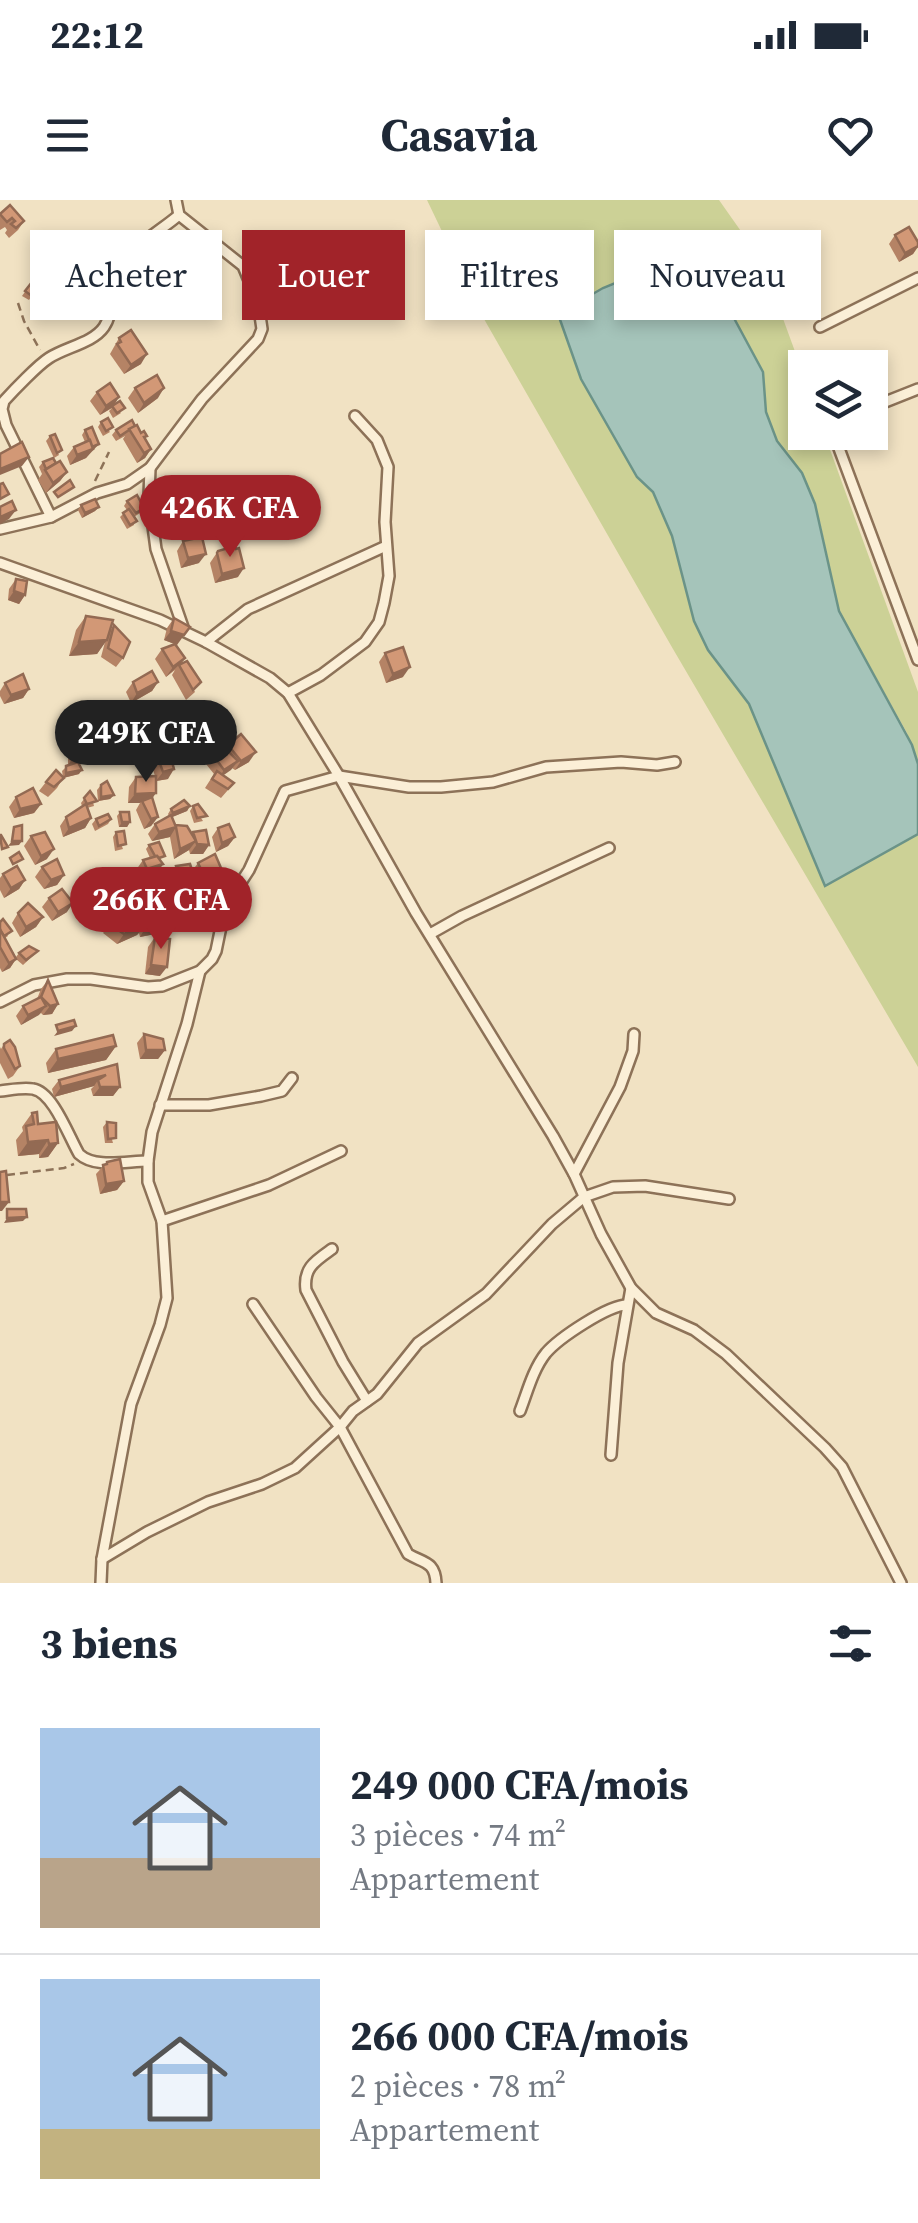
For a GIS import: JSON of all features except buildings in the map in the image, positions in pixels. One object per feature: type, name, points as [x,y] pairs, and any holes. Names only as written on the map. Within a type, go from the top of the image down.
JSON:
[{"type":"street","points":[[0,529],[50,517],[127,484],[150,468],[182,422],[258,338],[262,329],[258,302],[243,266],[179,215],[176,200]]},
{"type":"street","points":[[50,517],[6,425],[4,401],[46,360],[94,336],[104,326],[124,261],[179,215]]},
{"type":"street","points":[[820,326],[918,278]]},
{"type":"street","points":[[888,401],[918,389]]},
{"type":"street","points":[[288,694],[365,642],[374,632],[384,604],[389,576],[388,468],[377,440],[355,416]]},
{"type":"street","points":[[839,450],[918,660]]},
{"type":"street","points":[[150,468],[149,496],[156,549],[184,632]]},
{"type":"street","points":[[206,642],[248,609],[386,546]]},
{"type":"street","points":[[0,563],[160,620],[270,678],[288,694],[574,1174],[600,1234],[632,1288],[656,1313],[694,1330],[726,1354],[825,1448],[842,1467],[901,1583]]},
{"type":"street","points":[[0,1002],[34,985],[68,979],[148,987],[200,972],[216,951],[226,907],[250,870],[284,791],[339,776],[441,788],[493,782],[546,767],[675,762]]},
{"type":"street","points":[[430,934],[609,848]]},
{"type":"street","points":[[101,1583],[131,1404],[167,1298],[162,1221],[148,1182],[152,1132],[200,972]]},
{"type":"street","points":[[574,1174],[620,1087],[633,1051],[634,1034]]},
{"type":"street","points":[[160,1105],[209,1105],[262,1096],[282,1091],[292,1078]]},
{"type":"street","points":[[0,1091],[40,1090],[84,1159],[148,1162]]},
{"type":"street","points":[[162,1221],[269,1185],[342,1152]]},
{"type":"street","points":[[102,1559],[208,1502],[295,1468],[353,1412],[378,1394],[418,1342],[486,1294],[552,1224],[584,1197],[613,1187],[645,1186],[729,1200]]},
{"type":"street","points":[[332,1250],[309,1266],[306,1290],[367,1401]]},
{"type":"street","points":[[612,1456],[618,1363],[632,1288]]},
{"type":"street","points":[[253,1304],[340,1428],[408,1554],[423,1559],[435,1574],[436,1583]]},
{"type":"street","points":[[520,1411],[544,1355],[553,1346],[613,1307],[627,1305]]},
{"type":"path","points":[[18,303],[46,360]]},
{"type":"path","points":[[90,497],[109,452]]},
{"type":"path","points":[[7,1175],[64,1168],[84,1159]]},
{"type":"green space","points":[[427,200],[719,200],[740,230],[614,230],[614,283],[594,293],[594,230],[441,230]]},
{"type":"green space","points":[[485,320],[560,320],[581,379],[637,477],[653,492],[672,536],[694,621],[708,650],[749,704],[824,885],[918,834],[918,1067]]},
{"type":"green space","points":[[735,320],[784,320],[794,350],[788,350],[788,450],[830,450],[918,692],[918,764],[907,733],[839,611],[820,522],[802,473],[777,441],[766,412],[763,372]]},
{"type":"water","points":[[614,283],[614,320],[735,320],[763,372],[766,412],[777,441],[802,473],[815,504],[839,611],[912,745],[918,764],[918,834],[825,886],[749,704],[708,650],[694,621],[672,536],[653,492],[637,477],[581,379],[560,320],[594,320],[594,293]]}]
